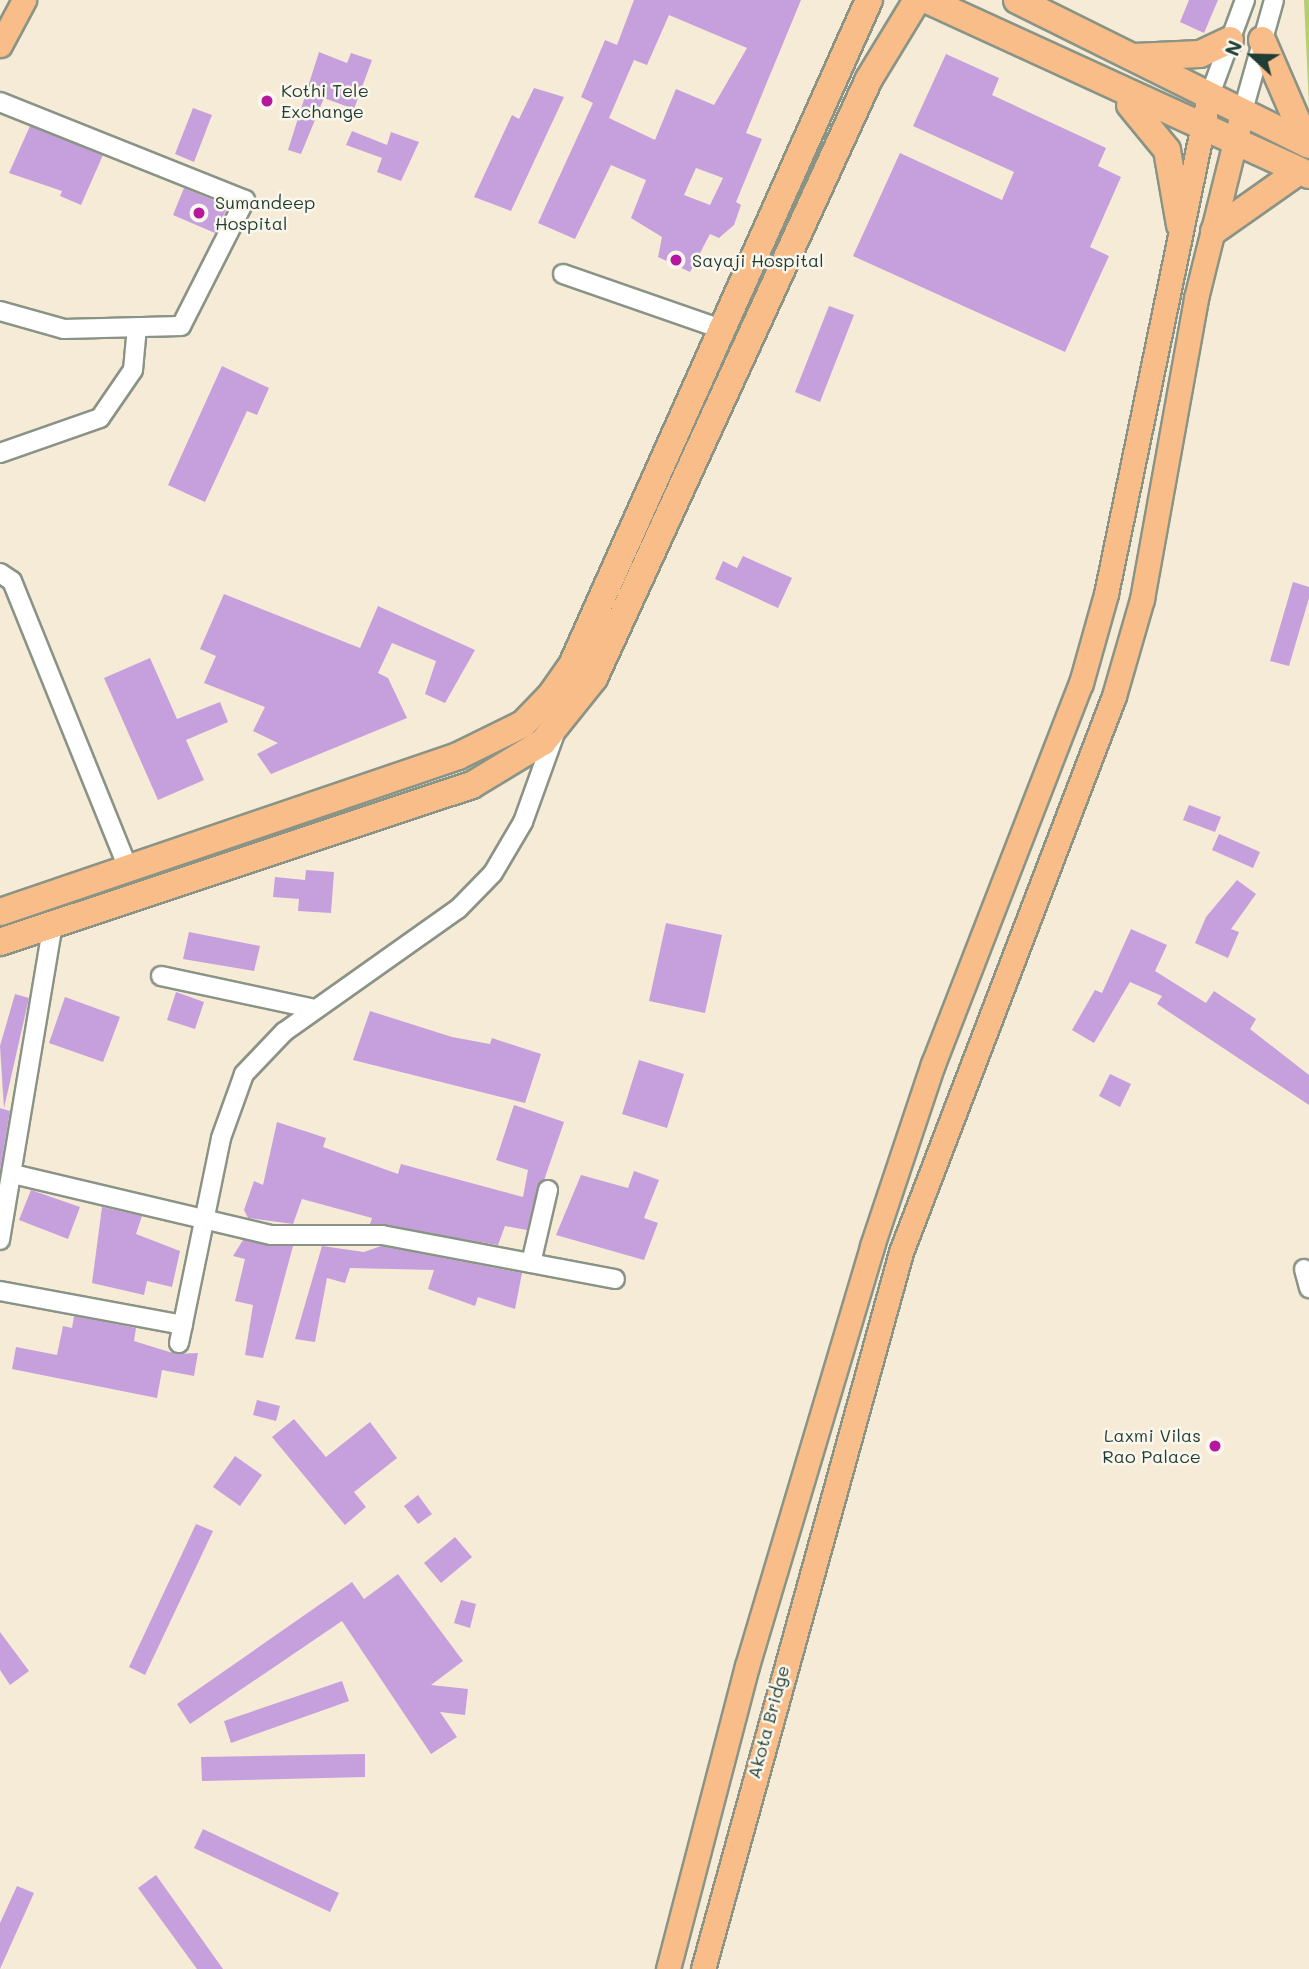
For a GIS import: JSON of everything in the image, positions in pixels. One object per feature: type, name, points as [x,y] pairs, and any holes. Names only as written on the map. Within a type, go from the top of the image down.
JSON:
[{"type":"highway","points":[[846,60],[851,0]]},
{"type":"highway","points":[[0,912],[494,742],[551,695],[572,665],[846,60],[869,0]]},
{"type":"highway","points":[[0,942],[472,785],[504,770],[557,726],[594,678],[869,79],[917,0]]},
{"type":"highway","points":[[927,0],[1198,129],[1304,173]]},
{"type":"highway","points":[[1017,0],[1134,57],[1208,100],[1308,144]]},
{"type":"highway","points":[[1134,57],[1200,54],[1230,40]]},
{"type":"highway","points":[[1262,40],[1308,144]]},
{"type":"highway","points":[[1107,87],[1148,120],[1167,150],[1180,225]]},
{"type":"highway","points":[[1214,231],[1304,173]]},
{"type":"main road","points":[[0,12],[6,0]]},
{"type":"main road","points":[[0,44],[24,0]]},
{"type":"main road","points":[[667,1969],[807,1467],[933,1064],[1081,683],[1111,569],[1198,129],[1208,100]]},
{"type":"main road","name":"Akota Bridge","points":[[703,1969],[901,1252],[1114,696],[1142,599],[1214,231],[1242,114]]},
{"type":"street","points":[[1208,100],[1245,0]]},
{"type":"street","points":[[1242,114],[1273,0]]},
{"type":"street","points":[[0,102],[246,200],[181,326],[64,328],[0,311]]},
{"type":"street","points":[[563,274],[724,330]]},
{"type":"street","points":[[0,453],[100,418],[132,370],[137,327]]},
{"type":"street","points":[[0,573],[12,582],[128,868]]},
{"type":"street","points":[[179,1343],[221,1138],[244,1074],[315,1009],[458,909],[493,873],[523,822],[557,726],[551,695]]},
{"type":"street","points":[[0,1240],[53,924]]},
{"type":"street","points":[[161,976],[315,1009]]},
{"type":"street","points":[[13,1174],[204,1223],[271,1236],[382,1236],[615,1279]]},
{"type":"street","points":[[531,1263],[548,1190]]},
{"type":"street","points":[[1304,1269],[1309,1288]]},
{"type":"street","points":[[0,1291],[183,1325]]},
{"type":"green space","points":[[1304,0],[1309,0],[1309,106]]},
{"type":"building","points":[[634,0],[801,0],[746,133],[762,139],[736,202],[741,205],[734,225],[719,238],[710,234],[690,272],[658,257],[662,237],[631,218],[646,180],[611,165],[575,239],[538,223],[593,103],[581,97],[605,40],[617,45]],"holes":[[[669,15],[747,48],[714,105],[676,89],[655,140],[609,118],[634,60],[647,65]],[[696,168],[723,178],[710,205],[684,195]]]},
{"type":"building","points":[[1189,0],[1218,0],[1204,33],[1180,22]]},
{"type":"building","points":[[319,52],[347,63],[351,53],[372,60],[354,109],[324,98],[301,154],[288,150]]},
{"type":"building","points":[[946,54],[999,78],[992,95],[1106,148],[1098,166],[1121,177],[1090,247],[1109,256],[1065,352],[853,256],[900,153],[1002,200],[1014,172],[913,126]]},
{"type":"building","points":[[534,88],[564,97],[511,211],[474,197],[512,115],[519,119]]},
{"type":"building","points":[[193,108],[212,115],[194,162],[175,154]]},
{"type":"building","points":[[30,126],[103,155],[81,205],[60,196],[62,191],[9,173]]},
{"type":"building","points":[[352,131],[387,145],[391,132],[419,142],[401,181],[377,172],[382,158],[346,145]]},
{"type":"building","points":[[184,188],[228,206],[215,233],[173,215]]},
{"type":"building","points":[[829,306],[854,315],[820,402],[795,392]]},
{"type":"building","points":[[222,366],[269,388],[257,415],[247,411],[205,502],[168,485]]},
{"type":"building","points":[[743,556],[792,578],[778,608],[715,579],[723,561],[737,568]]},
{"type":"building","points":[[1293,582],[1309,587],[1309,598],[1289,666],[1270,661]]},
{"type":"building","points":[[224,594],[360,648],[378,606],[475,650],[445,703],[425,694],[436,661],[392,643],[378,673],[388,678],[407,718],[271,774],[257,754],[278,743],[253,731],[265,707],[204,683],[216,656],[200,649]]},
{"type":"building","points":[[150,658],[177,719],[220,702],[228,722],[186,740],[204,780],[158,800],[104,678]]},
{"type":"building","points":[[1189,805],[1221,817],[1215,832],[1183,820]]},
{"type":"building","points":[[1219,834],[1260,852],[1253,868],[1212,850]]},
{"type":"building","points":[[306,870],[334,872],[331,913],[298,911],[299,899],[273,897],[275,877],[305,880]]},
{"type":"building","points":[[1237,880],[1256,894],[1231,929],[1239,932],[1228,958],[1195,943],[1206,917]]},
{"type":"building","points":[[666,923],[722,935],[705,1013],[649,1001]]},
{"type":"building","points":[[1131,929],[1167,945],[1155,971],[1206,1003],[1214,991],[1256,1019],[1250,1029],[1309,1075],[1309,1105],[1157,1004],[1162,996],[1130,982],[1094,1043],[1072,1030],[1095,990],[1102,993]]},
{"type":"building","points":[[189,932],[260,946],[254,971],[183,959]]},
{"type":"building","points":[[176,992],[204,1002],[195,1029],[167,1020]]},
{"type":"building","points":[[15,994],[29,998],[4,1108],[0,1046]]},
{"type":"building","points":[[65,997],[120,1017],[103,1062],[49,1043]]},
{"type":"building","points":[[370,1011],[452,1037],[490,1044],[492,1038],[541,1054],[525,1103],[353,1060]]},
{"type":"building","points":[[639,1060],[684,1074],[667,1128],[622,1114]]},
{"type":"building","points":[[1110,1074],[1131,1084],[1120,1107],[1099,1096]]},
{"type":"building","points":[[514,1105],[564,1122],[527,1230],[505,1226],[498,1245],[370,1224],[372,1218],[302,1199],[293,1224],[248,1218],[244,1210],[254,1181],[263,1185],[277,1122],[326,1138],[323,1147],[398,1174],[401,1164],[523,1197],[528,1170],[496,1160]]},
{"type":"building","points":[[0,1108],[10,1111],[0,1171]]},
{"type":"building","points":[[634,1171],[659,1180],[644,1218],[658,1223],[644,1260],[556,1235],[581,1175],[628,1188]]},
{"type":"building","points":[[31,1190],[80,1207],[68,1239],[19,1220]]},
{"type":"building","points":[[102,1207],[142,1216],[136,1234],[180,1251],[172,1287],[147,1281],[144,1295],[92,1283]]},
{"type":"building","points":[[243,1240],[293,1246],[263,1358],[245,1355],[253,1305],[235,1301],[245,1259],[233,1256]]},
{"type":"building","points":[[322,1246],[364,1252],[381,1246],[522,1273],[515,1309],[478,1297],[475,1306],[428,1289],[434,1270],[350,1268],[345,1283],[327,1278],[315,1342],[295,1339]]},
{"type":"building","points":[[74,1316],[136,1328],[134,1341],[176,1354],[198,1353],[194,1376],[162,1370],[157,1398],[12,1369],[16,1347],[57,1355],[63,1326],[72,1328]]},
{"type":"building","points":[[257,1400],[280,1406],[276,1421],[253,1415]]},
{"type":"building","points":[[294,1419],[326,1457],[370,1422],[397,1458],[354,1492],[366,1507],[345,1525],[272,1437]]},
{"type":"building","points":[[235,1456],[262,1475],[240,1506],[213,1487]]},
{"type":"building","points":[[418,1495],[432,1514],[418,1524],[404,1506]]},
{"type":"building","points":[[196,1524],[213,1531],[145,1675],[129,1667]]},
{"type":"building","points":[[455,1537],[472,1557],[441,1583],[424,1563]]},
{"type":"building","points":[[398,1574],[463,1661],[431,1685],[468,1689],[465,1715],[440,1712],[457,1737],[431,1754],[342,1621],[190,1724],[177,1704],[352,1582],[364,1599]]},
{"type":"building","points":[[461,1600],[476,1604],[470,1628],[454,1623]]},
{"type":"building","points":[[0,1632],[29,1671],[10,1685],[0,1670]]},
{"type":"building","points":[[342,1681],[349,1701],[231,1743],[224,1721]]},
{"type":"building","points":[[365,1754],[365,1777],[202,1781],[201,1757]]},
{"type":"building","points":[[203,1829],[339,1893],[330,1912],[194,1848]]},
{"type":"building","points":[[156,1875],[223,1969],[197,1969],[138,1888]]},
{"type":"building","points":[[17,1886],[34,1893],[0,1969],[0,1923]]},
{"type":"place","name":"Kothi Tele Exchange","points":[[267,101]]},
{"type":"place","name":"Sumandeep Hospital","points":[[199,213]]},
{"type":"place","name":"Sayaji Hospital","points":[[676,260]]},
{"type":"place","name":"Laxmi Vilas Rao Palace","points":[[1215,1446]]}]
